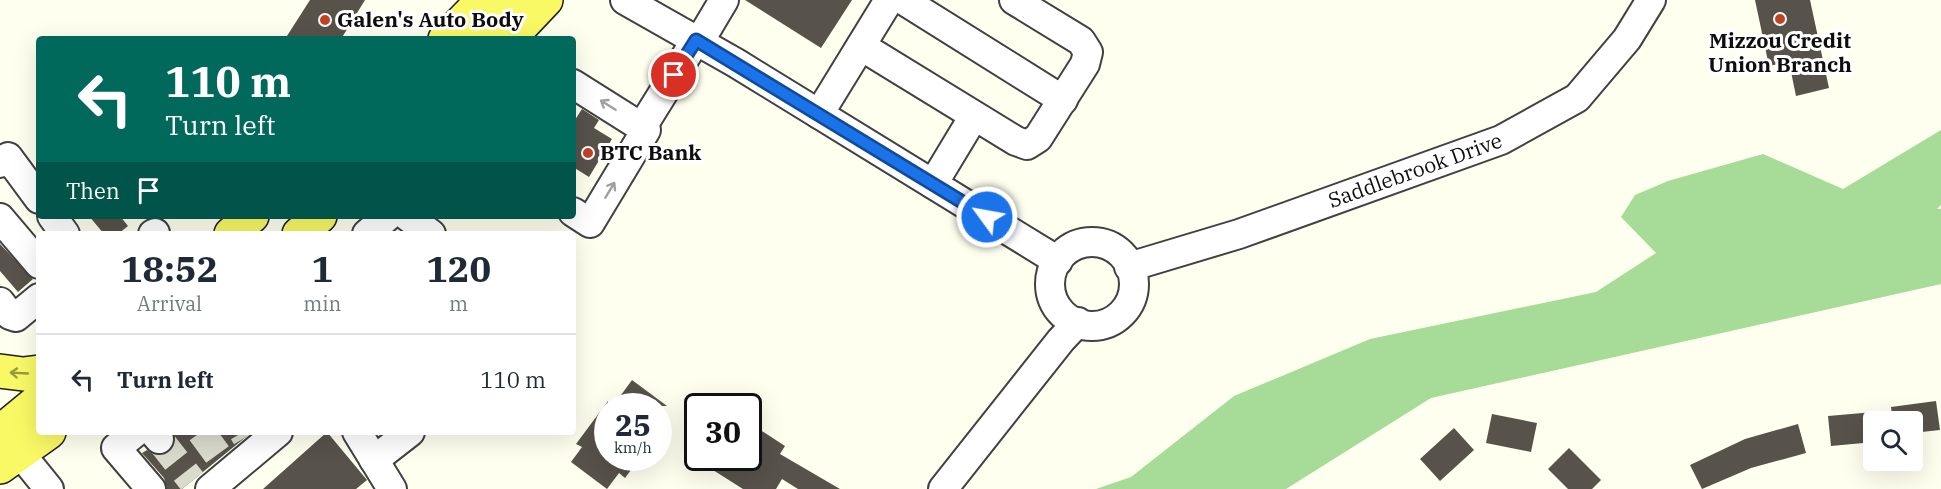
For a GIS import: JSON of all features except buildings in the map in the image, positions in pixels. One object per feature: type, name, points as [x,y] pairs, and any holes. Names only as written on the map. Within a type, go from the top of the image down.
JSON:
[{"type":"main road","points":[[448,36],[483,0]]},
{"type":"main road","points":[[482,36],[512,0]]},
{"type":"main road","points":[[512,36],[546,0]]},
{"type":"main road","points":[[234,231],[248,219]]},
{"type":"main road","points":[[302,231],[316,219]]},
{"type":"main road","points":[[0,371],[23,374],[36,372]]},
{"type":"main road","points":[[4,439],[36,403]]},
{"type":"main road","points":[[4,439],[36,434]]},
{"type":"street","points":[[625,0],[698,41],[1058,261]]},
{"type":"street","points":[[642,127],[724,0]]},
{"type":"street","points":[[819,114],[889,0]]},
{"type":"street","points":[[903,0],[1063,100]]},
{"type":"street","points":[[861,46],[974,116],[1027,145],[1038,138],[1063,100],[1085,64],[1088,52],[1081,41],[1014,0]]},
{"type":"street","name":"Saddlebrook Drive","points":[[1129,267],[1239,234],[1500,140],[1577,98],[1627,39],[1651,0]]},
{"type":"street","points":[[576,86],[646,130],[590,223],[576,214]]},
{"type":"street","points":[[933,184],[974,116]]},
{"type":"street","points":[[0,164],[8,157],[36,195]]},
{"type":"street","points":[[0,219],[36,261]]},
{"type":"street","points":[[370,231],[384,219]]},
{"type":"street","points":[[411,219],[427,231]]},
{"type":"street","points":[[1093,241],[1108,244],[1123,254],[1129,267],[1136,280],[1132,302],[1123,314],[1111,323],[1092,327],[1064,317],[1053,302],[1049,287],[1050,274],[1065,250],[1078,243],[1093,241]]},
{"type":"street","points":[[0,302],[10,315],[16,317],[36,300]]},
{"type":"street","points":[[943,489],[1061,340],[1078,322]]},
{"type":"street","points":[[147,435],[116,448],[152,489]]},
{"type":"street","points":[[359,435],[392,489]]},
{"type":"street","points":[[374,460],[406,435]]},
{"type":"street","points":[[4,439],[49,489]]},
{"type":"street","points":[[210,478],[261,439]]},
{"type":"green space","points":[[1941,130],[1941,205],[1937,209],[1941,209],[1941,284],[1431,398],[1286,489],[1096,489],[1131,477],[1234,396],[1370,339],[1596,292],[1656,253],[1621,217],[1635,195],[1668,181],[1763,154],[1843,189]]},
{"type":"tunnel","points":[[203,435],[220,458]]},
{"type":"tunnel","points":[[159,439],[192,481]]},
{"type":"place","name":"Mizzou Credit Union Branch","points":[[1780,19]]},
{"type":"place","name":"Galen's Auto Body","points":[[325,20]]},
{"type":"place","name":"BTC Bank","points":[[588,153]]},
{"type":"route","points":[[674,75],[696,40],[987,217]]}]
